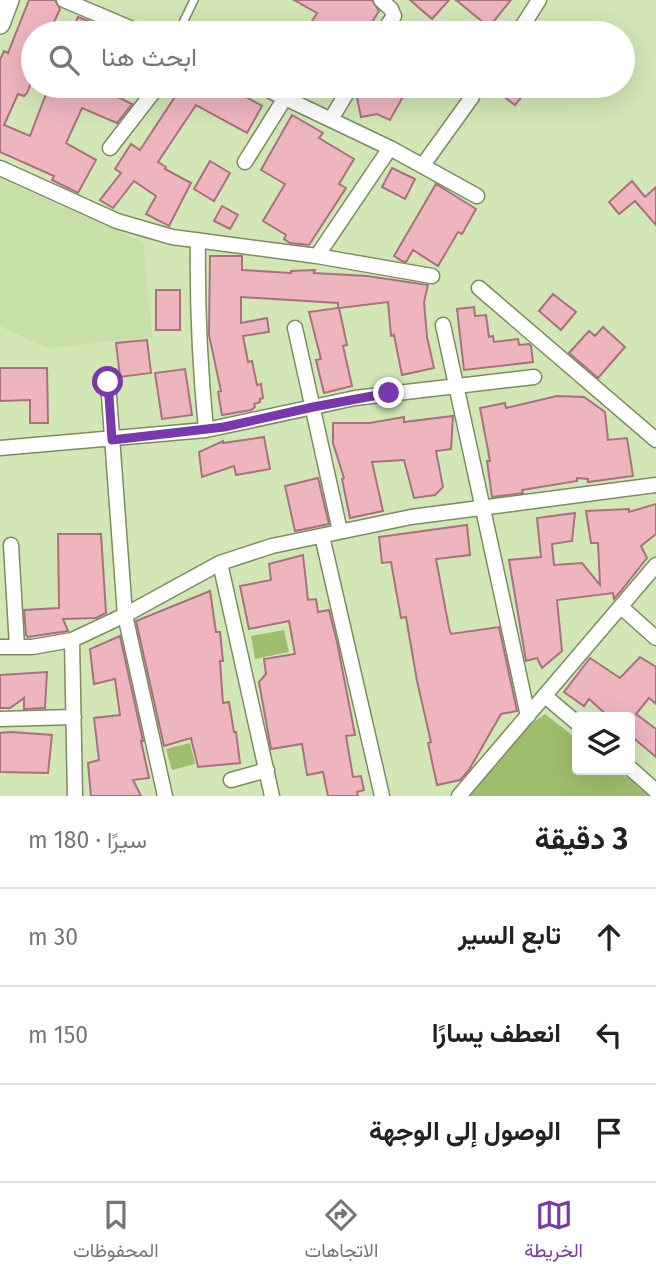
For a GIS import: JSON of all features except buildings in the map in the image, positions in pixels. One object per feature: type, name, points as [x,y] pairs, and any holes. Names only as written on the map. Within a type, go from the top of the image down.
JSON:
[{"type":"street","points":[[0,24],[9,0]]},
{"type":"street","points":[[64,0],[114,21]]},
{"type":"street","points":[[381,0],[391,9],[394,16],[390,21]]},
{"type":"street","points":[[526,21],[539,0]]},
{"type":"street","points":[[110,148],[150,98]]},
{"type":"street","points":[[245,162],[284,98]]},
{"type":"street","points":[[287,98],[423,165],[477,196]]},
{"type":"street","points":[[331,118],[344,98]]},
{"type":"street","points":[[423,165],[471,98]]},
{"type":"street","points":[[317,256],[390,148]]},
{"type":"street","points":[[0,168],[117,221],[172,237],[317,256],[432,276]]},
{"type":"street","points":[[198,241],[198,348],[206,430]]},
{"type":"street","points":[[478,288],[656,440]]},
{"type":"street","points":[[443,325],[454,386],[528,716]]},
{"type":"street","points":[[295,328],[340,531]]},
{"type":"street","points":[[0,448],[206,430],[389,393],[534,377]]},
{"type":"street","points":[[108,382],[125,615],[165,796]]},
{"type":"street","points":[[0,647],[53,645],[72,640],[125,615],[219,563],[272,546],[411,517],[656,485]]},
{"type":"street","points":[[321,536],[382,796]]},
{"type":"street","points":[[11,545],[17,647]]},
{"type":"street","points":[[219,563],[272,796]]},
{"type":"street","points":[[458,796],[656,565]]},
{"type":"street","points":[[621,607],[656,638]]},
{"type":"street","points":[[72,640],[75,796]]},
{"type":"street","points":[[545,696],[572,719]]},
{"type":"street","points":[[0,719],[74,717]]},
{"type":"street","points":[[231,780],[267,770]]},
{"type":"street","points":[[635,772],[656,790]]},
{"type":"lane","points":[[184,21],[194,0]]},
{"type":"shaded area","points":[[0,179],[143,242],[152,337],[48,348],[0,326]]},
{"type":"shaded area","points":[[284,630],[289,652],[255,659],[251,636]]},
{"type":"shaded area","points":[[545,714],[572,735],[572,775],[625,775],[653,796],[469,796],[531,724]]},
{"type":"shaded area","points":[[190,743],[195,764],[172,770],[166,749]]},
{"type":"route","points":[[108,382],[112,440],[224,427],[389,393]]}]
